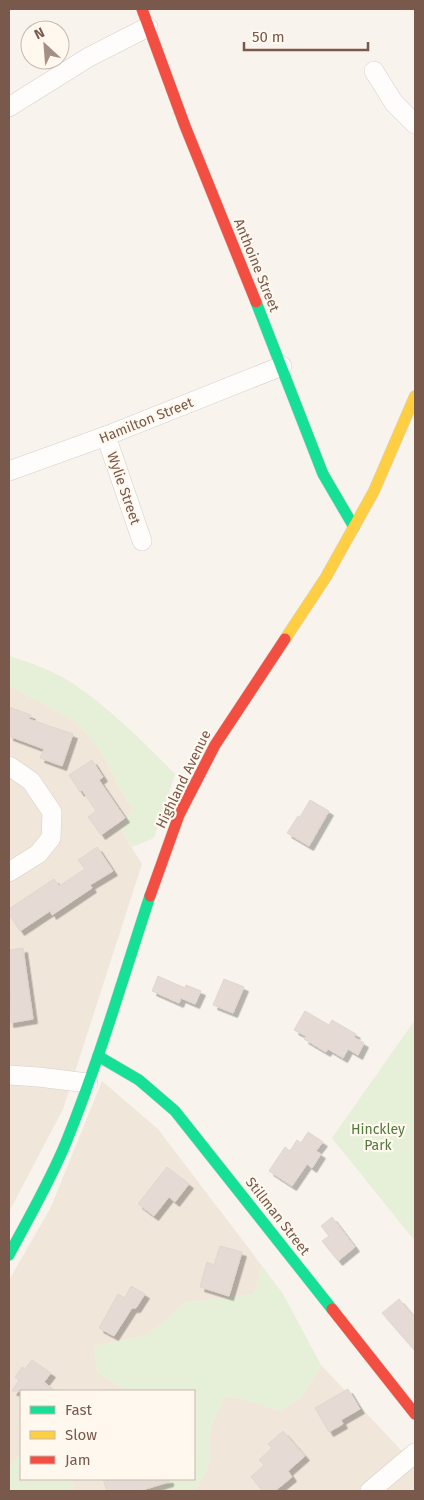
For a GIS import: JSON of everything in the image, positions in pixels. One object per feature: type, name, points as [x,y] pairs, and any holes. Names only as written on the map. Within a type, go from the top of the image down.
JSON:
[{"type":"street","name":"Anthoine Street","points":[[142,9],[185,126],[324,474],[354,527]]},
{"type":"street","points":[[9,107],[89,57],[148,27]]},
{"type":"street","points":[[374,71],[394,104],[415,124]]},
{"type":"street","name":"Hamilton Street","points":[[9,471],[106,436],[282,366]]},
{"type":"street","name":"Highland Avenue","points":[[9,1255],[49,1181],[67,1140],[98,1056],[156,877],[179,816],[215,745],[326,577],[374,491],[415,396]]},
{"type":"street","name":"Wylie Street","points":[[106,436],[142,541]]},
{"type":"street","points":[[9,766],[31,782],[52,812],[51,838],[38,854],[9,872]]},
{"type":"street","name":"Stillman Street","points":[[98,1056],[145,1083],[175,1111],[415,1414]]},
{"type":"street","points":[[9,1076],[38,1077],[88,1083]]},
{"type":"street","points":[[370,1491],[415,1453]]},
{"type":"shaded area","points":[[9,686],[74,720],[100,749],[133,810],[120,829],[142,864],[63,1109],[9,1212]]},
{"type":"shaded area","points":[[102,1081],[158,1129],[262,1266],[254,1294],[186,1302],[148,1335],[94,1346],[97,1371],[123,1390],[20,1390],[20,1454],[9,1467],[9,1280],[51,1207]]},
{"type":"shaded area","points":[[321,1365],[415,1465],[415,1491],[195,1491],[210,1463],[210,1429],[225,1396],[247,1400],[280,1411],[300,1399]]},
{"type":"shaded area","points":[[71,1480],[171,1480],[156,1491],[74,1491]]},
{"type":"green space","points":[[9,656],[51,672],[75,685],[115,716],[175,774],[154,838],[132,847],[120,829],[133,810],[100,749],[74,720],[9,686]]},
{"type":"green space","name":"Hinckley Park","points":[[415,1020],[415,1241],[332,1138]]},
{"type":"green space","points":[[262,1266],[283,1294],[321,1365],[300,1399],[280,1411],[247,1400],[225,1396],[210,1429],[210,1463],[195,1491],[156,1491],[171,1480],[195,1480],[195,1390],[123,1390],[97,1371],[94,1346],[148,1335],[186,1302],[254,1294]]},
{"type":"green space","points":[[20,1454],[20,1480],[71,1480],[74,1491],[9,1491],[9,1467]]},
{"type":"building","points":[[9,707],[31,715],[29,719],[73,734],[62,766],[40,758],[44,749],[9,736]]},
{"type":"building","points":[[92,760],[103,777],[99,780],[125,818],[101,835],[88,817],[96,811],[69,775]]},
{"type":"building","points":[[310,800],[329,811],[309,846],[287,833],[298,816],[300,817]]},
{"type":"building","points":[[97,847],[113,871],[90,885],[92,888],[52,915],[50,911],[20,931],[9,914],[9,909],[54,879],[59,886],[85,869],[78,860]]},
{"type":"building","points":[[23,948],[33,1019],[9,1023],[9,1003],[11,1002],[9,950]]},
{"type":"building","points":[[158,976],[185,988],[186,985],[201,991],[195,1004],[181,998],[179,1003],[152,991]]},
{"type":"building","points":[[224,979],[244,987],[233,1013],[213,1005]]},
{"type":"building","points":[[305,1011],[329,1025],[332,1020],[356,1034],[354,1037],[364,1043],[358,1055],[348,1049],[343,1058],[328,1049],[326,1052],[304,1039],[306,1036],[294,1030]]},
{"type":"building","points":[[308,1132],[323,1142],[316,1151],[321,1154],[312,1168],[307,1164],[292,1186],[269,1171],[285,1147],[290,1151],[297,1140],[301,1143]]},
{"type":"building","points":[[167,1167],[189,1184],[175,1202],[169,1197],[154,1216],[138,1204]]},
{"type":"building","points":[[332,1217],[355,1247],[338,1261],[322,1241],[329,1236],[321,1226]]},
{"type":"building","points":[[220,1246],[242,1252],[229,1296],[200,1287],[207,1262],[214,1265]]},
{"type":"building","points":[[131,1286],[145,1294],[136,1308],[132,1308],[114,1336],[99,1328],[118,1294],[125,1298]]},
{"type":"building","points":[[399,1299],[415,1318],[415,1351],[382,1313]]},
{"type":"building","points":[[32,1360],[51,1373],[44,1382],[54,1390],[12,1391],[19,1380],[15,1377],[22,1367],[25,1369]]},
{"type":"building","points":[[348,1389],[360,1409],[341,1420],[343,1424],[329,1432],[315,1408]]},
{"type":"building","points":[[283,1431],[305,1456],[288,1471],[292,1477],[275,1491],[263,1491],[251,1477],[264,1465],[259,1460],[272,1448],[268,1444]]},
{"type":"building","points":[[103,1480],[169,1480],[169,1482],[139,1491],[107,1491]]},
{"type":"traffic: fast","points":[[256,302],[323,474],[354,527]]},
{"type":"traffic: fast","points":[[9,1255],[47,1184],[79,1110],[150,896]]},
{"type":"traffic: fast","points":[[98,1056],[139,1080],[175,1111],[332,1309]]},
{"type":"traffic: slow","points":[[285,639],[326,577],[374,491],[415,396]]},
{"type":"traffic: jam","points":[[142,9],[185,126],[256,302]]},
{"type":"traffic: jam","points":[[150,896],[179,815],[215,745],[285,639]]},
{"type":"traffic: jam","points":[[332,1309],[415,1414]]}]
